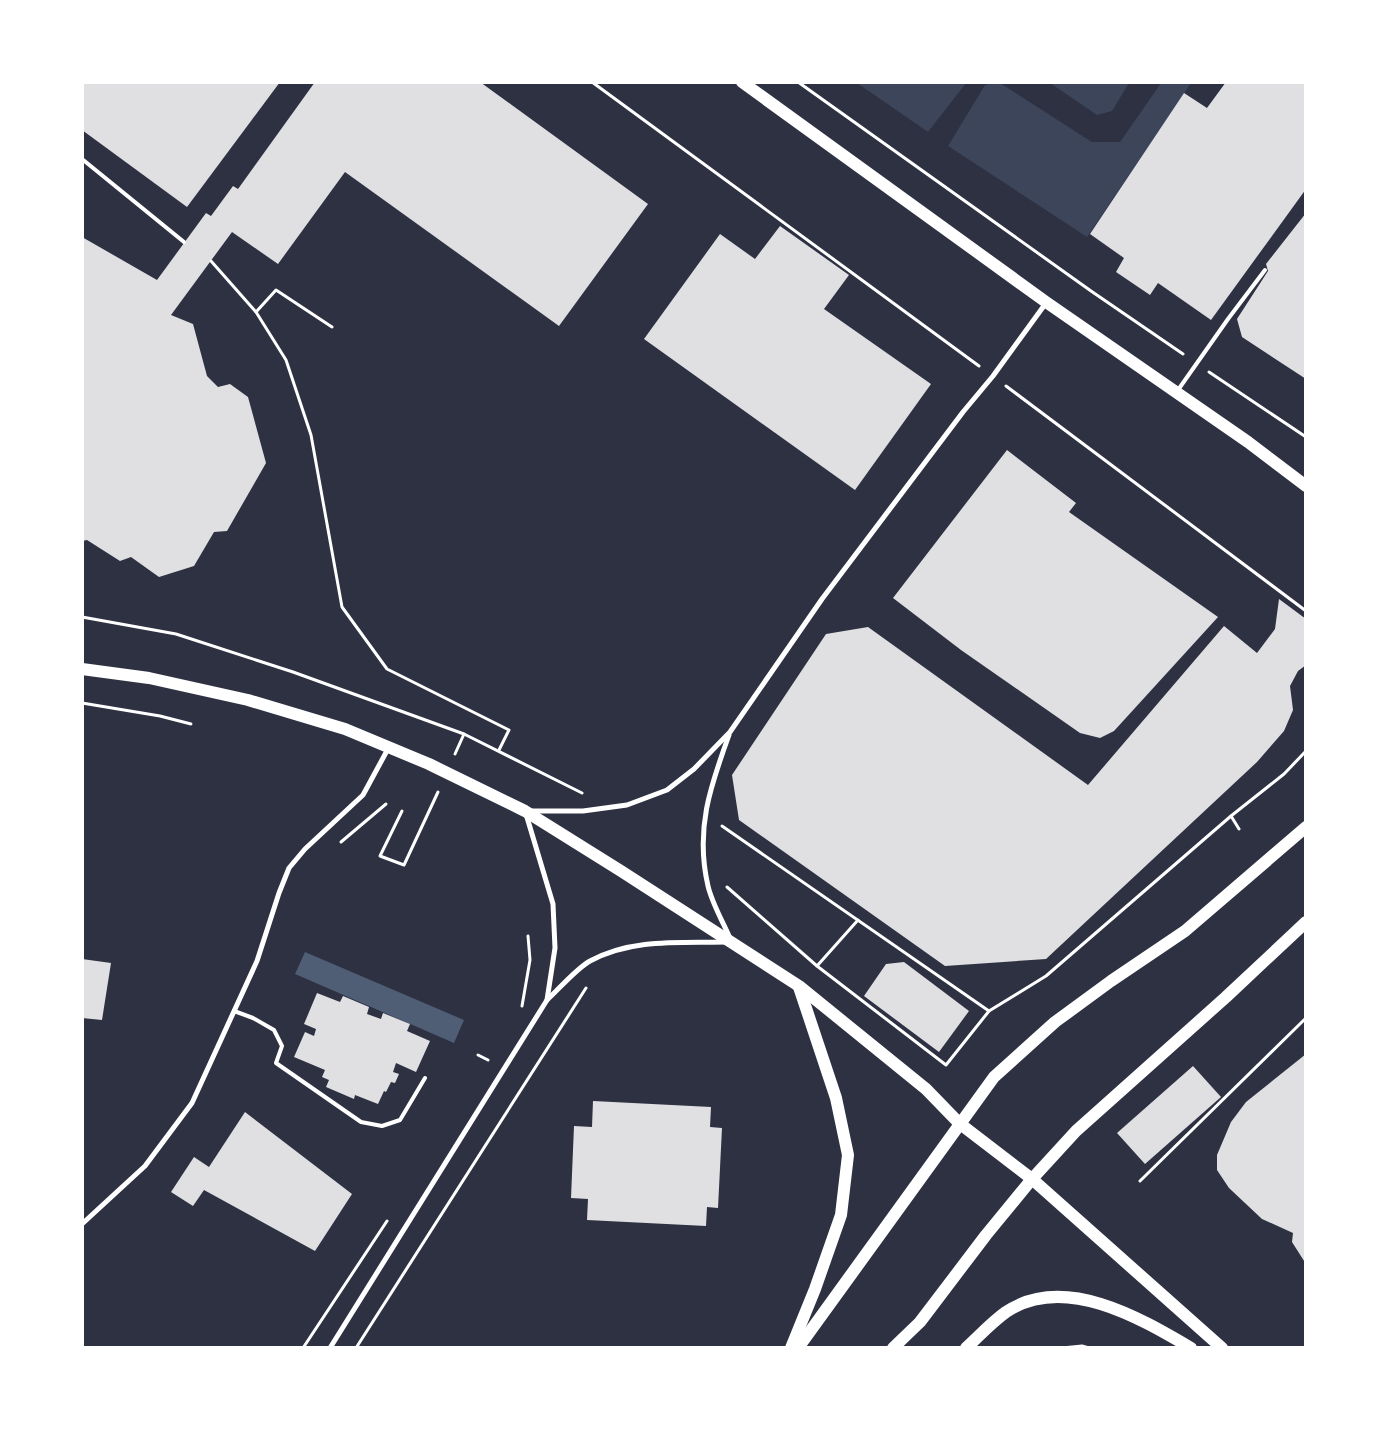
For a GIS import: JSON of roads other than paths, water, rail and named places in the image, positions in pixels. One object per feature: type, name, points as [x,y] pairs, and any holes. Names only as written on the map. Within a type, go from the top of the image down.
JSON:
[{"type":"main road","points":[[742,82],[1046,302],[1248,442],[1306,486]]},
{"type":"main road","points":[[82,669],[149,678],[248,700],[345,729],[429,764],[525,811],[798,986],[926,1090],[959,1124],[1032,1179],[1222,1348]]},
{"type":"main road","points":[[798,1348],[994,1077],[1055,1022],[1185,931],[1306,827]]},
{"type":"main road","points":[[893,1348],[920,1322],[986,1235],[1032,1179],[1076,1131],[1226,997],[1306,922]]},
{"type":"main road","points":[[791,1348],[815,1289],[840,1215],[848,1154],[836,1098],[798,986]]},
{"type":"main road","points":[[966,1348],[1006,1312],[1023,1303],[1051,1297],[1082,1299],[1113,1307],[1158,1328],[1191,1348]]},
{"type":"street","points":[[547,1000],[555,948],[553,904],[525,811],[583,811],[627,805],[667,790],[694,769],[730,732],[822,600],[963,412],[993,376],[1046,302]]},
{"type":"street","points":[[330,1348],[547,1000],[589,962],[618,949],[652,943],[731,942],[708,887],[704,850],[705,815],[712,783],[730,732]]},
{"type":"street","points":[[82,1224],[145,1166],[192,1103],[257,962],[289,868],[305,849],[363,795],[389,747]]},
{"type":"lane","points":[[82,159],[184,242]]},
{"type":"lane","points":[[1177,392],[1266,270]]},
{"type":"lane","points":[[234,1011],[274,1030],[282,1046],[276,1063],[361,1122],[382,1126],[400,1120],[426,1078]]}]
